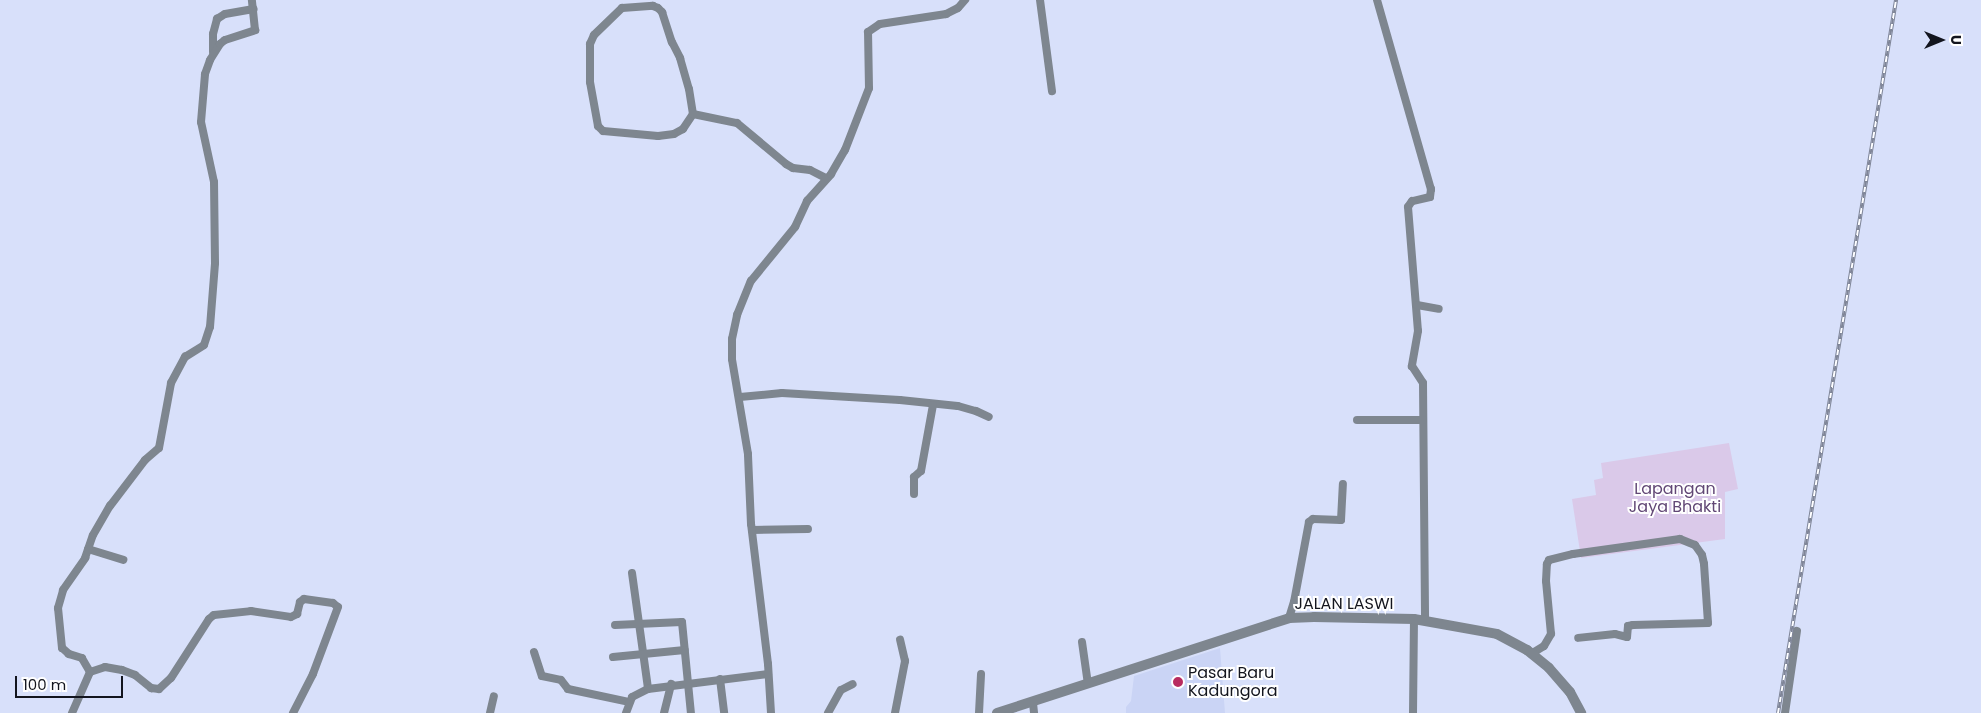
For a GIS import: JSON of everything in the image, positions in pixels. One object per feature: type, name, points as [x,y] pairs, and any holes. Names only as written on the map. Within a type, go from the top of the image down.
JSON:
[{"type":"street","points":[[90,672],[82,658],[69,654],[62,648],[58,608],[63,590],[75,574],[110,506],[139,466],[159,448],[165,404],[171,383],[182,361],[207,342],[215,263],[214,182],[201,122],[205,74],[214,52],[225,40],[255,30],[252,0]]},
{"type":"street","points":[[771,713],[752,530],[748,454],[740,397],[732,359],[732,339],[737,315],[751,281],[795,226],[806,200],[826,178],[845,150],[869,88],[868,32],[880,24],[946,14],[958,8],[965,0]]},
{"type":"street","points":[[1040,0],[1052,91]]},
{"type":"street","points":[[1377,0],[1431,189],[1430,197],[1412,201],[1408,207],[1417,305],[1418,338],[1412,366],[1423,383],[1425,621]]},
{"type":"street","points":[[652,6],[662,12],[672,42],[680,58],[689,88],[693,114],[683,129],[674,134],[658,136],[604,131],[598,126],[590,82],[590,44],[594,35],[622,8],[652,6]]},
{"type":"street","points":[[214,52],[213,34],[217,18],[225,14],[254,9]]},
{"type":"street","points":[[693,114],[737,123],[786,164],[794,168],[810,170],[826,178]]},
{"type":"street","points":[[1417,305],[1439,309]]},
{"type":"street","points":[[740,397],[782,393],[839,395],[967,408],[988,417]]},
{"type":"street","points":[[914,494],[914,477],[921,471],[933,405]]},
{"type":"street","points":[[1357,420],[1423,420]]},
{"type":"street","points":[[1289,618],[1310,522],[1313,519],[1341,520],[1342,484]]},
{"type":"street","points":[[752,530],[808,529]]},
{"type":"street","points":[[1531,654],[1544,646],[1550,634],[1546,581],[1549,560],[1680,539],[1695,545],[1702,554],[1708,623],[1633,625],[1628,626],[1627,637],[1615,634],[1578,638]]},
{"type":"street","points":[[88,549],[123,560]]},
{"type":"street","points":[[632,573],[648,689]]},
{"type":"street","points":[[72,713],[90,672],[105,667],[135,675],[152,688],[159,689],[171,678],[209,619],[214,615],[251,611],[291,617],[297,614],[300,602],[304,599],[333,603],[338,607],[313,674],[294,713]]},
{"type":"street","name":"JALAN LASWI","points":[[997,713],[1033,708],[1088,684],[1289,618],[1414,619],[1497,634],[1531,654],[1560,679],[1581,713]]},
{"type":"street","points":[[1413,713],[1414,619]]},
{"type":"street","points":[[615,625],[638,622],[682,622],[691,713]]},
{"type":"street","points":[[1785,713],[1798,631]]},
{"type":"street","points":[[895,713],[905,668],[900,640]]},
{"type":"street","points":[[1082,642],[1088,684]]},
{"type":"street","points":[[613,657],[685,650]]},
{"type":"street","points":[[534,652],[542,676],[561,680],[568,689],[629,702]]},
{"type":"street","points":[[626,713],[629,702],[635,694],[648,689],[671,684],[768,674]]},
{"type":"street","points":[[979,713],[981,674]]},
{"type":"street","points":[[720,679],[724,713]]},
{"type":"street","points":[[664,713],[671,684]]},
{"type":"street","points":[[828,713],[841,690],[853,684]]},
{"type":"street","points":[[490,713],[494,696]]},
{"type":"shaded area","name":"Pasar Baru Kadungora","points":[[1220,648],[1225,713],[1126,713],[1126,707],[1131,701],[1134,676]]},
{"type":"green space","name":"Lapangan Jaya Bhakti","points":[[1729,443],[1738,489],[1725,492],[1725,539],[1581,558],[1572,499],[1596,495],[1594,480],[1603,478],[1601,463]]},
{"type":"railway","points":[[1778,713],[1896,0]]},
{"type":"place","name":"Pasar Baru Kadungora","points":[[1178,682]]}]
